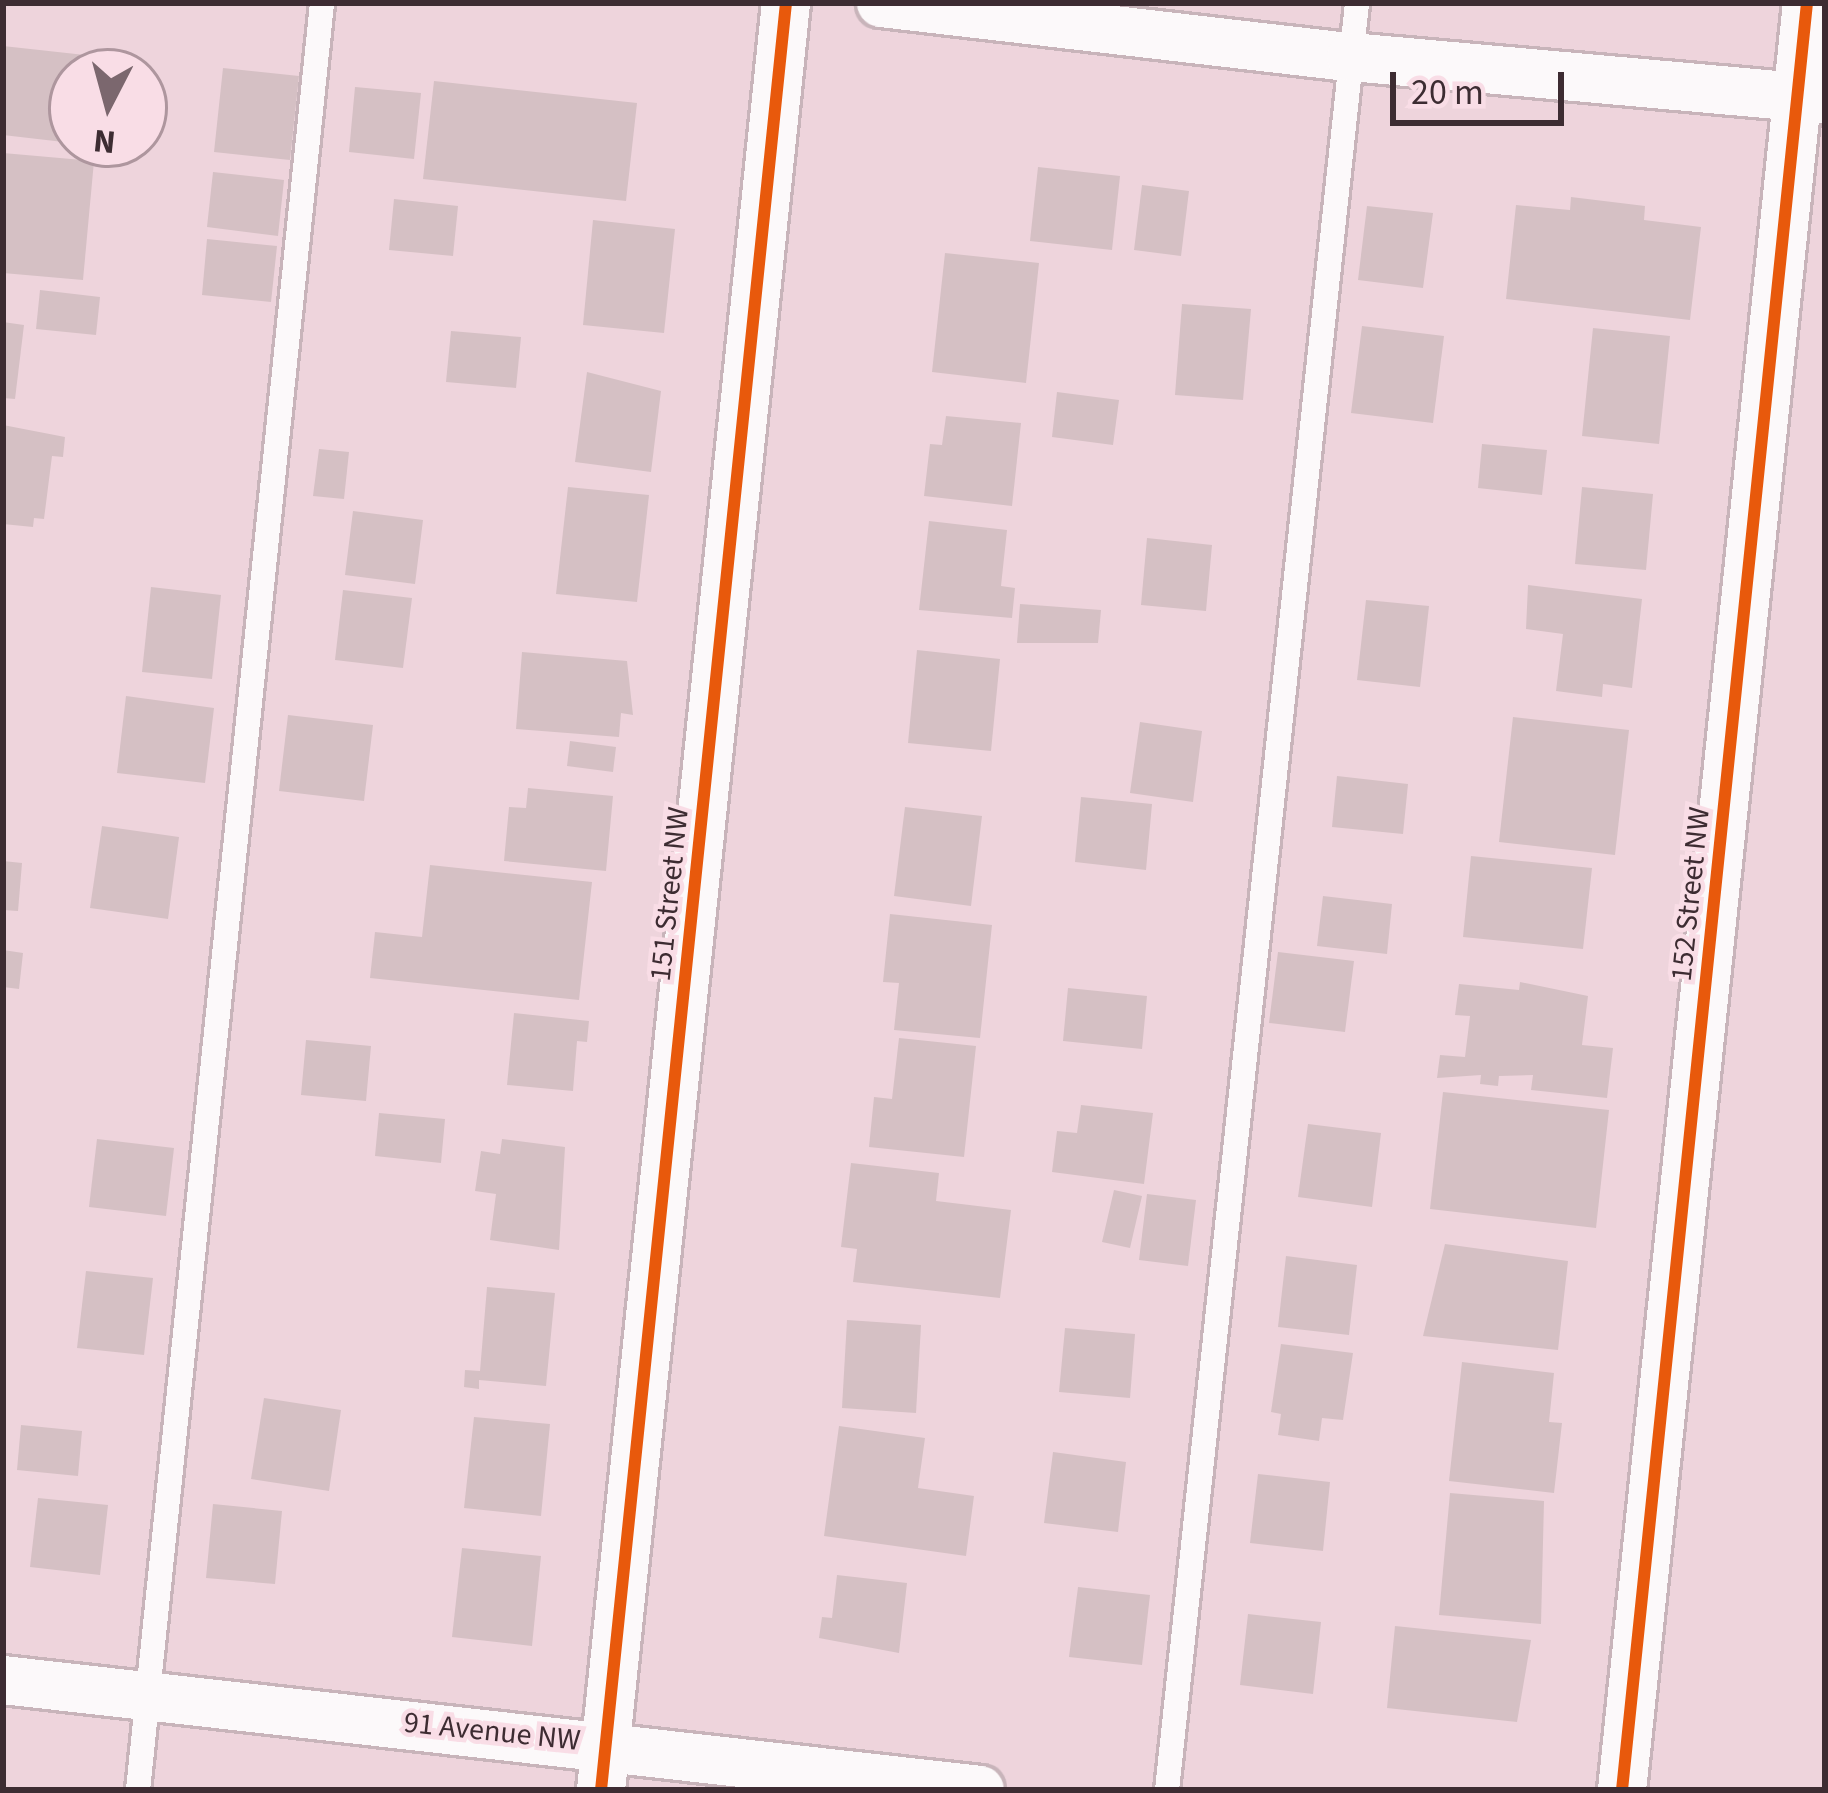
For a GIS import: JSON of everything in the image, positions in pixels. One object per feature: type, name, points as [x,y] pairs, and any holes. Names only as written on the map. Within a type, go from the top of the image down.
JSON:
[{"type":"street","name":"151 Street NW","points":[[604,1766],[786,3]]},
{"type":"street","points":[[881,3],[1351,57],[1811,98]]},
{"type":"street","name":"152 Street NW","points":[[1622,1790],[1811,98],[1807,3]]},
{"type":"street","name":"91 Avenue NW","points":[[3,1680],[604,1766],[980,1790]]},
{"type":"lane","points":[[138,1790],[322,3]]},
{"type":"lane","points":[[1167,1790],[1357,3]]},
{"type":"building","points":[[3,46],[48,51],[48,140],[3,135]]},
{"type":"building","points":[[223,68],[299,76],[290,160],[214,152]]},
{"type":"building","points":[[434,81],[637,103],[626,201],[423,179]]},
{"type":"building","points":[[355,87],[421,93],[414,159],[349,152]]},
{"type":"building","points":[[3,153],[48,157],[48,168],[93,168],[83,280],[3,273]]},
{"type":"building","points":[[1038,167],[1120,176],[1112,250],[1030,241]]},
{"type":"building","points":[[213,172],[284,180],[278,236],[207,227]]},
{"type":"building","points":[[1142,185],[1189,191],[1181,256],[1134,250]]},
{"type":"building","points":[[1571,197],[1645,206],[1644,220],[1701,227],[1690,320],[1506,299],[1516,205],[1570,210]]},
{"type":"building","points":[[394,199],[458,206],[453,256],[389,250]]},
{"type":"building","points":[[1367,206],[1433,213],[1423,288],[1358,280]]},
{"type":"building","points":[[593,220],[675,229],[664,333],[583,325]]},
{"type":"building","points":[[207,239],[277,246],[271,302],[202,295]]},
{"type":"building","points":[[945,253],[1039,263],[1026,383],[932,372]]},
{"type":"building","points":[[40,290],[100,297],[96,335],[36,329]]},
{"type":"building","points":[[1182,304],[1251,309],[1243,400],[1175,395]]},
{"type":"building","points":[[3,322],[24,325],[15,399],[3,398]]},
{"type":"building","points":[[1362,326],[1444,336],[1433,423],[1351,413]]},
{"type":"building","points":[[1593,328],[1670,336],[1659,444],[1582,436]]},
{"type":"building","points":[[451,331],[521,337],[516,388],[446,382]]},
{"type":"building","points":[[587,372],[661,391],[651,472],[575,462]]},
{"type":"building","points":[[1057,392],[1119,400],[1113,445],[1052,437]]},
{"type":"building","points":[[946,416],[1021,423],[1012,506],[924,496],[930,444],[942,445]]},
{"type":"building","points":[[3,425],[65,437],[63,457],[52,456],[44,519],[34,518],[33,527],[3,524]]},
{"type":"building","points":[[1482,444],[1547,450],[1542,495],[1478,488]]},
{"type":"building","points":[[319,449],[349,452],[344,499],[313,496]]},
{"type":"building","points":[[568,487],[649,495],[637,602],[556,594]]},
{"type":"building","points":[[1582,487],[1653,494],[1646,570],[1575,564]]},
{"type":"building","points":[[353,511],[423,520],[415,584],[345,575]]},
{"type":"building","points":[[929,521],[1007,530],[1001,586],[1015,588],[1012,618],[919,610]]},
{"type":"building","points":[[1147,538],[1212,545],[1206,611],[1141,605]]},
{"type":"building","points":[[1528,585],[1642,599],[1632,688],[1603,684],[1602,697],[1556,691],[1563,634],[1526,629]]},
{"type":"building","points":[[151,587],[221,595],[212,679],[142,672]]},
{"type":"building","points":[[343,590],[412,598],[403,668],[335,660]]},
{"type":"building","points":[[1366,600],[1429,606],[1420,687],[1357,680]]},
{"type":"building","points":[[1020,604],[1101,610],[1098,643],[1017,643]]},
{"type":"building","points":[[917,650],[1000,659],[991,751],[908,743]]},
{"type":"building","points":[[522,652],[627,661],[633,715],[621,713],[619,737],[516,729]]},
{"type":"building","points":[[126,696],[214,708],[205,783],[117,773]]},
{"type":"building","points":[[288,715],[373,725],[364,801],[279,791]]},
{"type":"building","points":[[1513,717],[1629,730],[1615,855],[1499,842]]},
{"type":"building","points":[[1140,722],[1202,731],[1193,802],[1130,793]]},
{"type":"building","points":[[570,741],[616,747],[613,772],[567,766]]},
{"type":"building","points":[[1337,776],[1408,784],[1403,834],[1332,827]]},
{"type":"building","points":[[528,788],[613,796],[606,871],[504,861],[509,807],[526,808]]},
{"type":"building","points":[[1081,797],[1152,804],[1146,870],[1075,862]]},
{"type":"building","points":[[905,807],[982,816],[971,906],[894,896]]},
{"type":"building","points":[[102,826],[179,837],[168,919],[90,908]]},
{"type":"building","points":[[1471,856],[1592,868],[1583,949],[1463,937]]},
{"type":"building","points":[[3,861],[22,863],[18,911],[3,910]]},
{"type":"building","points":[[430,865],[592,882],[579,1000],[370,978],[375,932],[422,937]]},
{"type":"building","points":[[1323,896],[1392,904],[1387,954],[1317,946]]},
{"type":"building","points":[[890,914],[992,925],[980,1038],[894,1030],[899,983],[883,982]]},
{"type":"building","points":[[3,950],[23,953],[19,989],[3,987]]},
{"type":"building","points":[[1278,952],[1354,961],[1345,1032],[1269,1023]]},
{"type":"building","points":[[1520,982],[1588,996],[1582,1045],[1613,1048],[1607,1098],[1531,1090],[1533,1075],[1499,1076],[1498,1086],[1480,1084],[1481,1075],[1437,1078],[1440,1055],[1465,1057],[1470,1016],[1455,1015],[1459,984],[1519,990]]},
{"type":"building","points":[[1068,988],[1147,996],[1142,1049],[1063,1041]]},
{"type":"building","points":[[514,1013],[589,1021],[587,1042],[577,1041],[573,1091],[507,1085]]},
{"type":"building","points":[[899,1038],[976,1046],[964,1157],[869,1147],[874,1097],[892,1099]]},
{"type":"building","points":[[306,1040],[371,1046],[366,1101],[301,1095]]},
{"type":"building","points":[[1443,1092],[1609,1110],[1596,1228],[1430,1209]]},
{"type":"building","points":[[1081,1105],[1153,1113],[1144,1184],[1052,1172],[1057,1131],[1077,1133]]},
{"type":"building","points":[[379,1113],[445,1119],[441,1163],[375,1156]]},
{"type":"building","points":[[1308,1124],[1381,1133],[1372,1207],[1298,1197]]},
{"type":"building","points":[[97,1139],[174,1148],[166,1216],[89,1207]]},
{"type":"building","points":[[502,1139],[565,1147],[559,1250],[490,1240],[496,1194],[475,1191],[481,1151],[500,1154]]},
{"type":"building","points":[[851,1163],[939,1173],[936,1201],[1011,1210],[1000,1298],[853,1282],[857,1249],[841,1247]]},
{"type":"building","points":[[1114,1190],[1142,1196],[1130,1248],[1102,1242]]},
{"type":"building","points":[[1147,1194],[1196,1200],[1188,1266],[1139,1260]]},
{"type":"building","points":[[1445,1244],[1568,1261],[1558,1350],[1423,1336]]},
{"type":"building","points":[[1286,1256],[1357,1265],[1349,1335],[1278,1327]]},
{"type":"building","points":[[86,1271],[153,1278],[144,1355],[77,1348]]},
{"type":"building","points":[[487,1287],[555,1293],[546,1386],[479,1380],[479,1389],[464,1387],[465,1370],[480,1371]]},
{"type":"building","points":[[847,1320],[921,1325],[916,1413],[842,1408]]},
{"type":"building","points":[[1065,1328],[1135,1334],[1130,1398],[1059,1392]]},
{"type":"building","points":[[1281,1344],[1353,1353],[1343,1420],[1322,1418],[1319,1441],[1278,1435],[1281,1414],[1271,1412]]},
{"type":"building","points":[[1462,1362],[1554,1373],[1549,1422],[1562,1423],[1554,1493],[1449,1481]]},
{"type":"building","points":[[264,1398],[341,1410],[329,1491],[251,1479]]},
{"type":"building","points":[[474,1417],[550,1424],[541,1516],[464,1508]]},
{"type":"building","points":[[21,1425],[82,1431],[78,1476],[17,1470]]},
{"type":"building","points":[[839,1426],[925,1438],[918,1488],[974,1496],[966,1556],[824,1536]]},
{"type":"building","points":[[1053,1452],[1126,1462],[1118,1532],[1044,1523]]},
{"type":"building","points":[[1258,1474],[1330,1482],[1323,1551],[1250,1543]]},
{"type":"building","points":[[1450,1493],[1544,1501],[1541,1624],[1439,1615]]},
{"type":"building","points":[[38,1498],[108,1505],[100,1575],[30,1567]]},
{"type":"building","points":[[213,1504],[282,1511],[275,1584],[206,1578]]},
{"type":"building","points":[[462,1548],[541,1556],[532,1646],[452,1637]]},
{"type":"building","points":[[837,1575],[907,1583],[899,1653],[819,1638],[822,1617],[832,1618]]},
{"type":"building","points":[[1078,1587],[1150,1595],[1142,1665],[1069,1657]]},
{"type":"building","points":[[1248,1614],[1321,1622],[1313,1694],[1240,1685]]},
{"type":"building","points":[[1395,1626],[1531,1640],[1517,1722],[1387,1708]]},
{"type":"cycle path","points":[[601,1790],[786,3]]},
{"type":"cycle path","points":[[1622,1790],[1807,3]]}]
